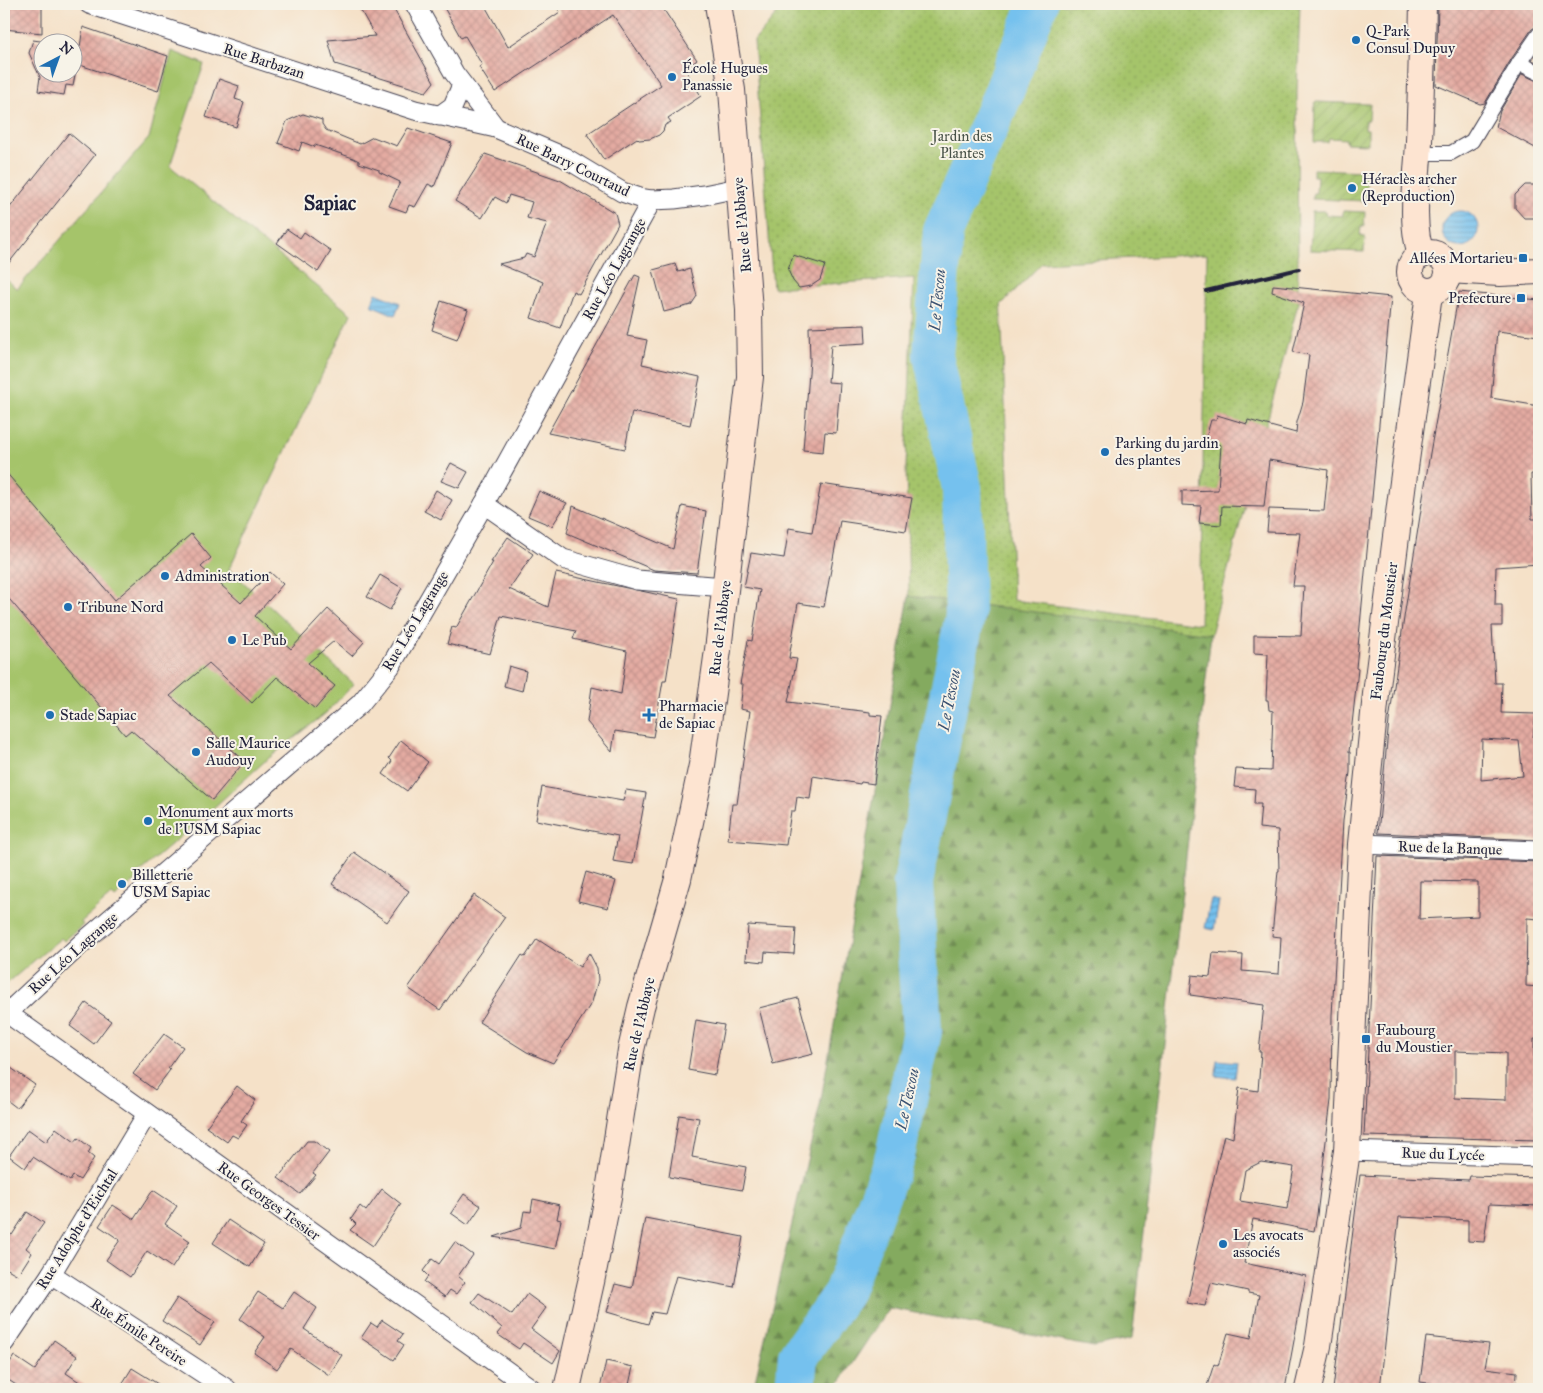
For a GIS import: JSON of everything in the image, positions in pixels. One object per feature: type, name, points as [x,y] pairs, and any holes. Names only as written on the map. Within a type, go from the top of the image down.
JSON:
[{"type":"main road","name":"Rue de l'Abbaye","points":[[567,1389],[608,1197],[631,1050],[641,1007],[678,880],[700,780],[718,650],[750,367],[749,310],[738,188],[732,90],[718,4]]},
{"type":"main road","points":[[1422,254],[1418,246],[1415,216],[1419,153],[1423,4]]},
{"type":"main road","points":[[1428,253],[1440,256],[1447,265],[1448,270],[1446,282],[1431,291],[1418,287],[1411,277],[1412,264],[1422,254],[1428,253]]},
{"type":"main road","points":[[1448,270],[1500,274],[1539,271]]},
{"type":"main road","name":"Faubourg du Moustier","points":[[1308,1389],[1318,1346],[1347,1151],[1361,844],[1376,694],[1403,482],[1428,301],[1431,291]]},
{"type":"street","name":"Rue Barbazan","points":[[90,4],[414,110],[496,128]]},
{"type":"street","name":"Rue Barry Courtaud","points":[[415,4],[454,73],[496,128],[564,157],[622,192],[652,200],[704,195],[738,188]]},
{"type":"street","points":[[1419,153],[1451,152],[1472,142],[1519,63],[1539,34]]},
{"type":"street","points":[[1519,63],[1539,73]]},
{"type":"street","points":[[439,116],[453,106],[462,85]]},
{"type":"street","name":"Rue Léo Lagrange","points":[[5,1015],[82,943],[360,704],[390,668],[484,504],[652,200]]},
{"type":"street","points":[[484,504],[563,559],[637,580],[725,587]]},
{"type":"street","name":"Rue de la Banque","points":[[1361,844],[1539,851]]},
{"type":"street","name":"Rue Georges Tessier","points":[[5,1015],[532,1389]]},
{"type":"street","name":"Rue Adolphe d'Eichtal","points":[[4,1343],[50,1274],[147,1114]]},
{"type":"street","name":"Rue du Lycée","points":[[1347,1151],[1539,1157]]},
{"type":"street","name":"Rue Émile Pereire","points":[[50,1274],[227,1389]]},
{"type":"green space","name":"Jardin des Plantes","points":[[785,4],[1300,4],[1297,92],[1298,304],[1211,634],[909,596],[906,467],[914,278],[773,288],[754,41]],"holes":[[[1207,254],[1200,624],[1013,600],[1001,305],[1042,263]]]},
{"type":"green space","points":[[172,51],[204,64],[170,166],[351,314],[229,569],[354,684],[326,713],[264,762],[135,876],[137,879],[115,898],[112,895],[81,922],[83,925],[64,941],[61,938],[4,986],[4,277],[17,289],[149,138]]},
{"type":"green space","points":[[1315,102],[1370,104],[1369,120],[1365,120],[1365,129],[1368,129],[1368,144],[1346,143],[1346,139],[1329,138],[1328,142],[1314,142]]},
{"type":"green space","points":[[1313,169],[1367,171],[1366,201],[1312,199],[1313,193],[1316,193],[1317,176],[1313,176]]},
{"type":"green space","points":[[1312,211],[1325,211],[1326,215],[1343,216],[1343,211],[1365,212],[1364,227],[1361,227],[1360,235],[1365,236],[1364,252],[1310,250]]},
{"type":"green space","points":[[909,596],[1211,634],[1132,1339],[1094,1347],[889,1308],[835,1389],[753,1389],[820,1105]]},
{"type":"water","points":[[1460,211],[1467,212],[1473,216],[1477,222],[1477,236],[1473,242],[1467,246],[1460,247],[1453,246],[1447,242],[1443,236],[1442,229],[1443,222],[1447,216],[1453,212]]},
{"type":"water","points":[[376,293],[400,303],[395,315],[371,305]]},
{"type":"water","points":[[1211,899],[1219,901],[1214,930],[1205,928]]},
{"type":"water","points":[[1217,1060],[1237,1062],[1235,1078],[1216,1076]]},
{"type":"building","points":[[4,4],[42,4],[42,32],[4,29]]},
{"type":"building","points":[[357,4],[391,4],[434,82],[426,92],[335,64],[328,40],[375,36]]},
{"type":"building","name":"École Hugues Panassie","points":[[442,4],[484,4],[508,47],[560,12],[554,4],[660,4],[697,60],[685,69],[701,96],[668,118],[671,122],[665,125],[659,135],[650,139],[639,140],[637,138],[604,160],[587,134],[661,85],[613,15],[495,92],[479,67],[482,65],[465,36],[461,38]]},
{"type":"building","points":[[1438,4],[1539,4],[1539,25],[1532,29],[1485,103],[1480,104],[1436,85]]},
{"type":"building","points":[[83,27],[168,56],[158,91],[82,66]]},
{"type":"building","points":[[32,43],[32,60],[29,53]]},
{"type":"building","points":[[1539,49],[1539,63],[1532,60]]},
{"type":"building","points":[[1522,74],[1539,82],[1539,150],[1496,127],[1500,111]]},
{"type":"building","points":[[219,79],[239,86],[235,99],[244,102],[236,127],[206,117]]},
{"type":"building","points":[[39,82],[74,82],[73,86],[66,85],[64,95],[38,91]]},
{"type":"building","points":[[303,114],[322,120],[326,130],[360,144],[373,137],[397,146],[408,128],[452,143],[434,187],[428,184],[415,207],[409,205],[406,212],[389,206],[400,182],[379,172],[379,170],[359,163],[359,161],[353,158],[315,145],[315,147],[302,142],[299,151],[278,143],[287,121]]},
{"type":"building","points":[[69,133],[95,155],[4,269],[4,215]]},
{"type":"building","points":[[485,154],[560,180],[615,213],[618,224],[579,294],[573,291],[560,328],[531,318],[543,282],[499,264],[524,258],[526,254],[534,257],[547,223],[527,218],[532,202],[509,195],[506,203],[495,197],[482,218],[455,201]]},
{"type":"building","points":[[1525,185],[1539,185],[1539,218],[1524,218],[1515,208],[1515,195]]},
{"type":"building","points":[[287,229],[300,238],[304,232],[331,251],[318,272],[277,243]]},
{"type":"building","points":[[793,255],[825,265],[820,280],[811,286],[799,288],[788,270]]},
{"type":"building","points":[[675,264],[678,272],[690,269],[697,296],[691,305],[664,312],[653,270]]},
{"type":"building","points":[[635,275],[640,277],[627,336],[647,340],[642,364],[700,377],[690,425],[632,412],[625,449],[548,433]]},
{"type":"building","points":[[1273,285],[1391,297],[1356,668],[1358,669],[1349,752],[1350,772],[1343,821],[1332,1015],[1331,1100],[1317,1215],[1314,1231],[1253,1219],[1244,1263],[1306,1276],[1285,1389],[1206,1389],[1214,1364],[1218,1366],[1228,1333],[1251,1338],[1259,1295],[1211,1283],[1205,1306],[1187,1303],[1195,1267],[1193,1266],[1224,1135],[1233,1138],[1239,1088],[1258,1091],[1261,1052],[1259,1052],[1264,1005],[1190,995],[1192,975],[1210,977],[1213,953],[1243,955],[1242,971],[1279,974],[1281,937],[1272,936],[1279,871],[1278,830],[1259,828],[1261,804],[1254,804],[1255,789],[1234,787],[1236,769],[1271,771],[1273,711],[1269,710],[1268,700],[1266,700],[1268,654],[1254,653],[1254,635],[1301,636],[1304,586],[1293,586],[1300,533],[1267,532],[1269,509],[1324,511],[1328,470],[1269,460],[1264,507],[1222,506],[1221,525],[1199,523],[1201,506],[1182,505],[1182,491],[1218,490],[1221,445],[1205,441],[1211,420],[1216,420],[1217,415],[1247,424],[1248,420],[1296,433],[1303,402],[1309,355],[1293,352],[1304,303],[1272,292]],"holes":[[[1261,1162],[1294,1167],[1287,1209],[1240,1201],[1245,1170]]]},
{"type":"building","points":[[1459,292],[1539,300],[1539,336],[1497,331],[1491,398],[1539,406],[1539,474],[1531,474],[1532,519],[1539,519],[1539,564],[1496,567],[1495,605],[1502,605],[1502,626],[1492,626],[1495,683],[1502,683],[1501,713],[1536,714],[1533,737],[1539,738],[1539,840],[1378,833],[1389,721],[1430,453]],"holes":[[[1482,739],[1519,741],[1523,776],[1481,780]]]},
{"type":"building","points":[[441,301],[468,310],[457,339],[432,330]]},
{"type":"building","points":[[865,325],[866,343],[831,345],[828,382],[840,383],[836,433],[825,432],[823,452],[803,450],[810,360],[809,327]]},
{"type":"building","points":[[451,463],[468,472],[459,488],[441,481]]},
{"type":"building","points":[[4,470],[115,600],[191,534],[211,558],[201,567],[241,603],[270,572],[283,584],[255,616],[291,649],[328,609],[364,642],[352,656],[334,641],[308,663],[335,686],[315,709],[277,677],[252,703],[209,663],[170,696],[245,761],[212,800],[131,730],[125,735],[4,593]]},
{"type":"building","points":[[821,484],[912,498],[906,531],[840,521],[824,607],[798,603],[789,658],[797,659],[788,702],[870,712],[870,715],[882,716],[874,784],[861,782],[860,784],[813,776],[810,799],[797,797],[795,811],[791,811],[786,845],[728,840],[732,804],[737,804],[750,711],[740,709],[743,684],[740,684],[748,640],[752,641],[760,590],[744,587],[751,553],[784,558],[789,528],[812,532]]},
{"type":"building","points":[[436,490],[452,500],[441,520],[424,511]]},
{"type":"building","points":[[539,491],[567,503],[552,526],[528,516]]},
{"type":"building","points":[[573,506],[673,549],[682,506],[706,511],[697,573],[654,570],[567,533]]},
{"type":"building","points":[[508,537],[533,554],[509,589],[548,607],[556,573],[679,599],[666,681],[663,681],[653,737],[615,731],[612,752],[587,722],[592,687],[621,694],[627,651],[573,639],[576,631],[501,616],[490,654],[447,644],[452,627],[456,628],[493,562],[491,562]]},
{"type":"building","points":[[380,575],[402,588],[390,610],[367,597]]},
{"type":"building","points":[[509,666],[526,671],[522,691],[504,686]]},
{"type":"building","points":[[401,740],[428,762],[407,791],[383,774],[392,761],[389,758]]},
{"type":"building","points":[[542,787],[623,801],[626,790],[646,793],[633,864],[613,861],[618,836],[536,820]]},
{"type":"building","points":[[354,852],[409,891],[387,922],[332,884]]},
{"type":"building","points":[[1377,856],[1539,862],[1539,919],[1527,918],[1526,986],[1539,987],[1538,1039],[1534,1039],[1534,1087],[1539,1087],[1539,1140],[1364,1136]],"holes":[[[1420,881],[1478,882],[1478,916],[1419,919]],[[1455,1051],[1506,1053],[1506,1100],[1455,1098]]]},
{"type":"building","points":[[586,872],[616,881],[608,908],[578,901]]},
{"type":"building","points":[[474,895],[505,917],[440,1010],[408,988]]},
{"type":"building","points":[[748,925],[796,928],[794,954],[765,952],[764,962],[746,960]]},
{"type":"building","points":[[537,939],[580,967],[589,953],[597,968],[598,980],[592,1002],[553,1063],[527,1052],[479,1022],[522,955],[525,957]]},
{"type":"building","points":[[798,998],[813,1054],[773,1064],[759,1008]]},
{"type":"building","points":[[86,1003],[111,1021],[94,1044],[70,1026]]},
{"type":"building","points":[[696,1020],[724,1025],[715,1075],[688,1070]]},
{"type":"building","points":[[164,1034],[183,1047],[168,1068],[170,1070],[155,1090],[133,1074]]},
{"type":"building","points":[[4,1063],[35,1085],[17,1108],[4,1098]]},
{"type":"building","points":[[237,1086],[255,1100],[241,1121],[247,1125],[238,1138],[232,1135],[227,1142],[206,1127]]},
{"type":"building","points":[[679,1115],[699,1118],[692,1157],[746,1167],[742,1190],[669,1177]]},
{"type":"building","points":[[56,1128],[75,1142],[78,1138],[91,1148],[88,1153],[94,1158],[80,1180],[73,1176],[70,1181],[33,1157],[25,1168],[9,1156],[28,1129],[46,1142]]},
{"type":"building","points":[[307,1141],[314,1141],[329,1152],[313,1173],[316,1175],[300,1194],[278,1178]]},
{"type":"building","points":[[1360,1175],[1469,1180],[1470,1176],[1539,1178],[1539,1206],[1489,1204],[1484,1242],[1468,1241],[1468,1220],[1399,1217],[1380,1389],[1333,1389]]},
{"type":"building","points":[[382,1189],[401,1204],[373,1246],[350,1230],[356,1224],[351,1219],[360,1206],[366,1211]]},
{"type":"building","points":[[153,1190],[177,1206],[165,1224],[190,1241],[172,1268],[147,1251],[130,1277],[106,1260],[120,1240],[99,1226],[113,1205],[134,1219]]},
{"type":"building","points":[[464,1194],[481,1206],[468,1225],[451,1213]]},
{"type":"building","points":[[533,1199],[560,1205],[557,1219],[561,1220],[555,1249],[494,1237],[521,1228],[524,1211],[531,1212]]},
{"type":"building","points":[[27,1212],[44,1223],[26,1248],[32,1253],[18,1275],[4,1267],[4,1230],[12,1235]]},
{"type":"building","points":[[645,1218],[743,1237],[734,1287],[676,1276],[665,1314],[652,1312],[648,1324],[607,1312],[615,1284],[632,1288]]},
{"type":"building","points":[[228,1220],[264,1244],[250,1267],[213,1243]]},
{"type":"building","points":[[455,1242],[473,1255],[458,1276],[465,1282],[456,1294],[450,1290],[445,1297],[424,1282],[428,1276],[423,1271],[432,1259],[439,1264]]},
{"type":"building","points":[[258,1292],[283,1308],[294,1292],[317,1308],[304,1329],[342,1355],[329,1375],[291,1349],[277,1369],[254,1353],[265,1337],[240,1319]]},
{"type":"building","points":[[479,1293],[512,1315],[527,1294],[546,1308],[531,1329],[560,1351],[553,1363],[523,1343],[519,1349],[497,1334],[502,1328],[472,1302]]},
{"type":"building","points":[[177,1298],[215,1322],[200,1345],[162,1321]]},
{"type":"building","points":[[382,1320],[403,1334],[398,1341],[404,1345],[394,1360],[361,1338],[371,1323],[377,1327]]},
{"type":"building","points":[[1426,1337],[1489,1344],[1485,1368],[1517,1372],[1516,1389],[1476,1389],[1420,1382]]},
{"type":"building","points":[[54,1340],[77,1356],[66,1373],[90,1389],[22,1389],[4,1377],[4,1372],[14,1356],[35,1370]]},
{"type":"building","points":[[606,1361],[633,1367],[628,1389],[600,1389]]},
{"type":"building","points":[[132,1368],[166,1389],[119,1389]]},
{"type":"waterway","name":"Le Tescou","points":[[795,1389],[798,1356],[843,1293],[895,1156],[922,1031],[913,883],[965,615],[962,488],[933,355],[943,231],[1003,94],[1038,4]]},
{"type":"railway","points":[[1206,291],[1299,269]]},
{"type":"place","name":"Q-Park Consul Dupuy","points":[[1356,40]]},
{"type":"place","name":"École Hugues Panassie","points":[[672,77]]},
{"type":"place","name":"Héraclès archer (Reproduction)","points":[[1352,188]]},
{"type":"place","name":"Allées Mortarieu","points":[[1523,258]]},
{"type":"place","name":"Prefecture","points":[[1521,298]]},
{"type":"place","name":"Parking du jardin des plantes","points":[[1105,452]]},
{"type":"place","name":"Administration","points":[[165,576]]},
{"type":"place","name":"Tribune Nord","points":[[68,607]]},
{"type":"place","name":"Le Pub","points":[[232,640]]},
{"type":"place","name":"Stade Sapiac","points":[[50,715]]},
{"type":"place","name":"Pharmacie de Sapiac","points":[[649,715]]},
{"type":"place","name":"Salle Maurice Audouy","points":[[196,752]]},
{"type":"place","name":"Monument aux morts de l'USM Sapiac","points":[[148,821]]},
{"type":"place","name":"Billetterie USM Sapiac","points":[[122,884]]},
{"type":"place","name":"Faubourg du Moustier","points":[[1366,1039]]},
{"type":"place","name":"Les avocats associés","points":[[1223,1244]]},
{"type":"district","name":"Sapiac","points":[[330,203]]}]
